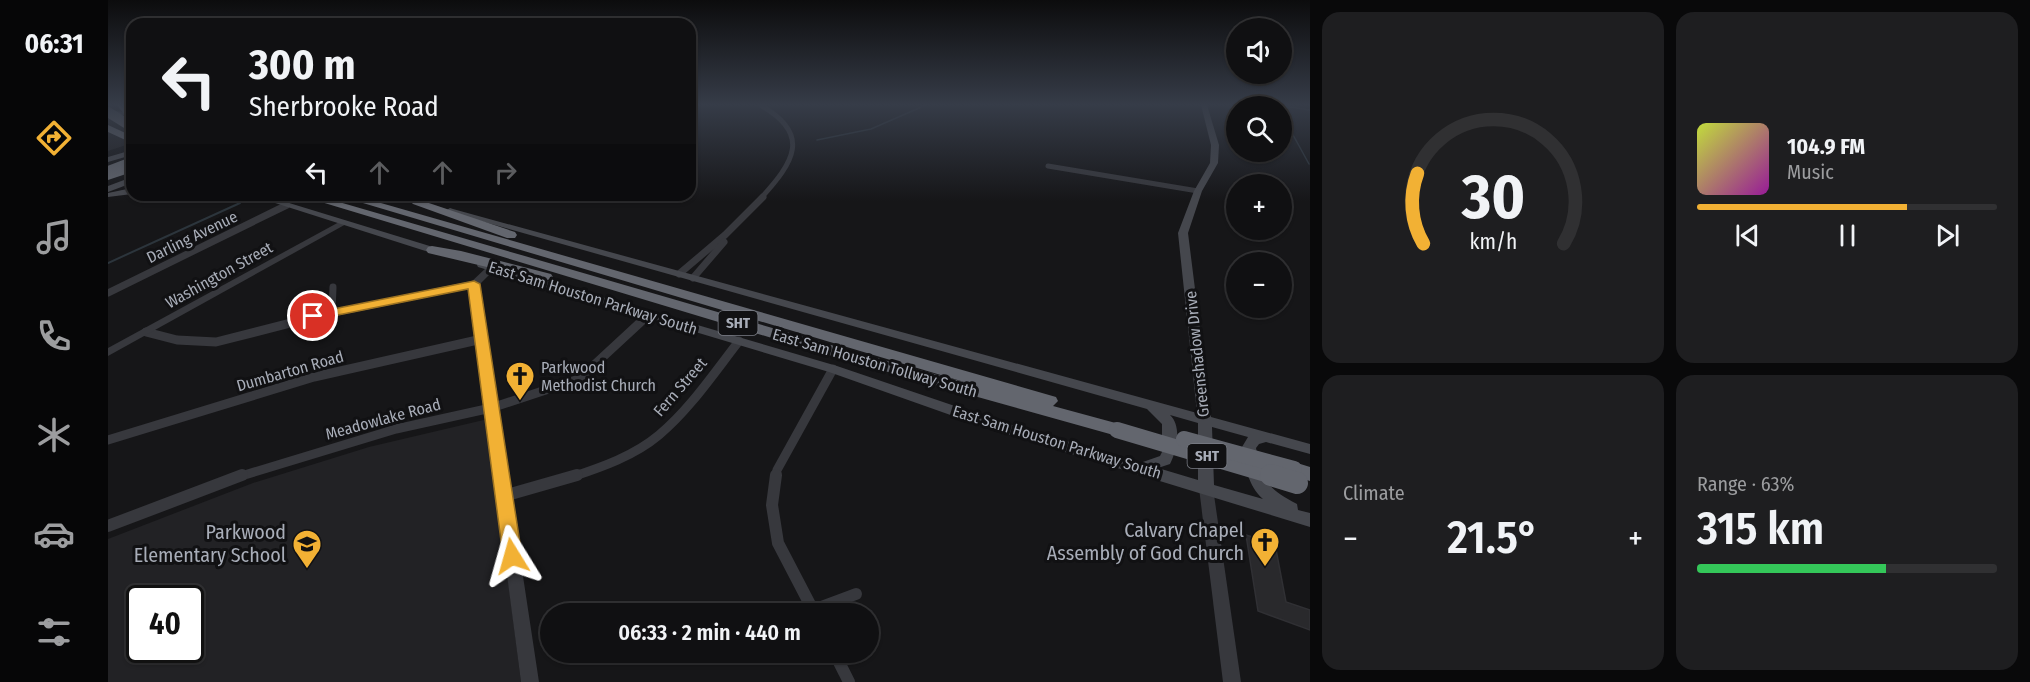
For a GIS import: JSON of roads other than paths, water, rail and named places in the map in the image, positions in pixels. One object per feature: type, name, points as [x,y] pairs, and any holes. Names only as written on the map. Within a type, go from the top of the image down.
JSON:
[{"type":"highway","points":[[111,174],[126,164]]},
{"type":"highway","name":"East Sam Houston Tollway South","points":[[332,201],[641,281],[1117,426]]},
{"type":"highway","name":"East Sam Houston Tollway South","points":[[353,201],[366,208],[675,305],[1303,478]]},
{"type":"highway","points":[[417,202],[641,281]]},
{"type":"highway","points":[[432,250],[460,255],[649,304],[675,305]]},
{"type":"main road","name":"Greenshadow Drive","points":[[1206,488],[1205,420],[1184,233],[1198,191],[1211,169],[1215,155],[1213,137]]},
{"type":"main road","points":[[108,150],[126,148]]},
{"type":"main road","points":[[108,150],[126,158]]},
{"type":"main road","points":[[108,161],[126,160]]},
{"type":"main road","points":[[108,161],[126,161]]},
{"type":"main road","points":[[108,189],[126,182]]},
{"type":"main road","points":[[108,195],[126,192]]},
{"type":"main road","name":"East Sam Houston Parkway South","points":[[287,201],[344,223],[833,369],[995,425],[1310,519]]},
{"type":"main road","points":[[414,201],[1310,449]]},
{"type":"main road","points":[[1141,468],[1165,460],[1169,452],[1169,422],[1158,411],[1144,403]]},
{"type":"main road","points":[[1266,437],[1254,440],[1249,447],[1256,482],[1283,505],[1310,519]]},
{"type":"street","points":[[693,278],[786,171],[794,150],[792,137]]},
{"type":"street","points":[[1048,166],[1198,191]]},
{"type":"street","name":"Darling Avenue","points":[[108,293],[287,201]]},
{"type":"street","points":[[679,274],[701,258],[750,210]]},
{"type":"street","name":"Washington Street","points":[[108,352],[344,223]]},
{"type":"street","points":[[147,332],[177,340],[216,342],[332,312],[474,284],[491,268]]},
{"type":"street","points":[[474,284],[530,682]]},
{"type":"street","points":[[332,312],[333,287]]},
{"type":"street","name":"Meadowlake Road","points":[[108,526],[248,473],[396,429],[491,408],[579,379],[648,315]]},
{"type":"street","name":"Dumbarton Road","points":[[108,440],[314,377],[482,339]]},
{"type":"street","name":"Fern Street","points":[[504,496],[598,469],[639,448],[674,422],[739,341]]},
{"type":"street","points":[[809,603],[778,543],[772,505],[777,470],[833,369]]},
{"type":"street","name":"Greenshadow Drive","points":[[1206,488],[1232,682]]},
{"type":"street","points":[[835,603],[856,594]]},
{"type":"street","points":[[840,663],[849,682]]},
{"type":"waterway","points":[[817,140],[833,137]]},
{"type":"waterway","points":[[1294,137],[1309,164]]},
{"type":"waterway","points":[[108,263],[240,203]]},
{"type":"place","name":"Parkwood Methodist Church","points":[[520,402]]},
{"type":"place","name":"Calvary Chapel Assembly of God Church","points":[[1265,568]]},
{"type":"place","name":"Parkwood Elementary School","points":[[307,570]]}]
